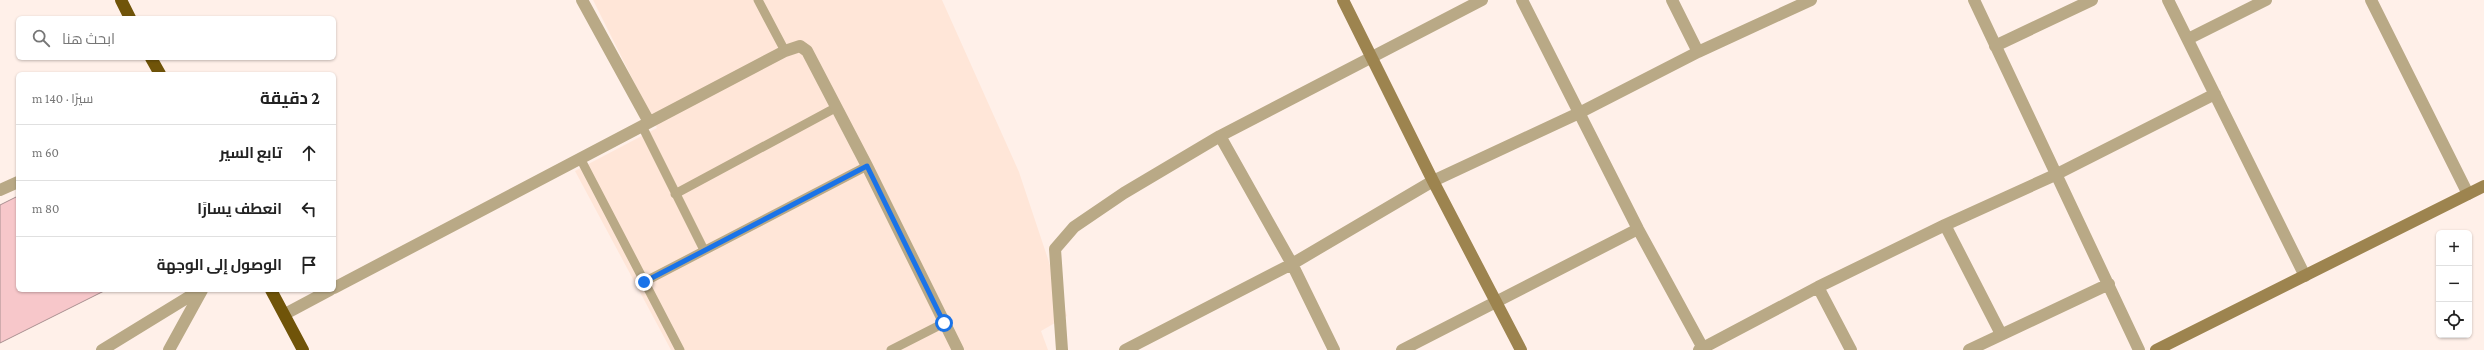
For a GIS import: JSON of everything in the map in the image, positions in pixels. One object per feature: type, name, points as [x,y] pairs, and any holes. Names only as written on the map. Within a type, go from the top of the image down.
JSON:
[{"type":"highway","points":[[121,0],[129,16]]},
{"type":"highway","points":[[152,60],[159,72]]},
{"type":"highway","points":[[272,292],[303,350]]},
{"type":"street","points":[[582,0],[645,124]]},
{"type":"street","points":[[1343,0],[1433,181],[1521,350]]},
{"type":"street","points":[[1062,350],[1055,249],[1074,227],[1124,193],[1220,136],[1482,0]]},
{"type":"street","points":[[1522,0],[1578,113],[1702,349],[1818,287],[1945,225],[2055,175],[2216,94]]},
{"type":"street","points":[[1672,0],[1698,52]]},
{"type":"street","points":[[1125,350],[1292,264],[1433,181],[1578,113],[1698,52],[1811,0]]},
{"type":"street","points":[[1974,0],[2055,175],[2109,284],[2139,350]]},
{"type":"street","points":[[1995,46],[2092,0]]},
{"type":"street","points":[[2168,0],[2216,94],[2305,276]]},
{"type":"street","points":[[2188,39],[2266,0]]},
{"type":"street","points":[[2371,0],[2468,194]]},
{"type":"street","points":[[336,287],[785,51],[800,46],[807,51],[837,107],[958,350]]},
{"type":"street","points":[[1220,136],[1292,264],[1334,350]]},
{"type":"street","points":[[0,190],[16,183]]},
{"type":"street","points":[[2156,350],[2484,186]]},
{"type":"street","points":[[1945,225],[2001,334]]},
{"type":"street","points":[[1402,350],[1638,229]]},
{"type":"street","points":[[1969,350],[2109,284]]},
{"type":"street","points":[[1818,287],[1851,350]]},
{"type":"street","points":[[102,350],[198,292]]},
{"type":"street","points":[[169,350],[200,292]]},
{"type":"street","points":[[284,314],[326,292]]},
{"type":"lane","points":[[758,0],[785,51]]},
{"type":"lane","points":[[675,194],[837,107]]},
{"type":"lane","points":[[645,124],[675,194],[704,250]]},
{"type":"lane","points":[[580,158],[680,350]]},
{"type":"lane","points":[[644,282],[867,166]]},
{"type":"lane","points":[[891,350],[944,323]]},
{"type":"shaded area","points":[[593,0],[942,0],[1019,172],[1067,316],[1041,331],[1048,350],[671,350],[575,171],[657,128]]},
{"type":"building","points":[[16,197],[16,292],[102,292],[0,343],[0,205]]},
{"type":"route","points":[[644,282],[867,166],[944,323]]}]
